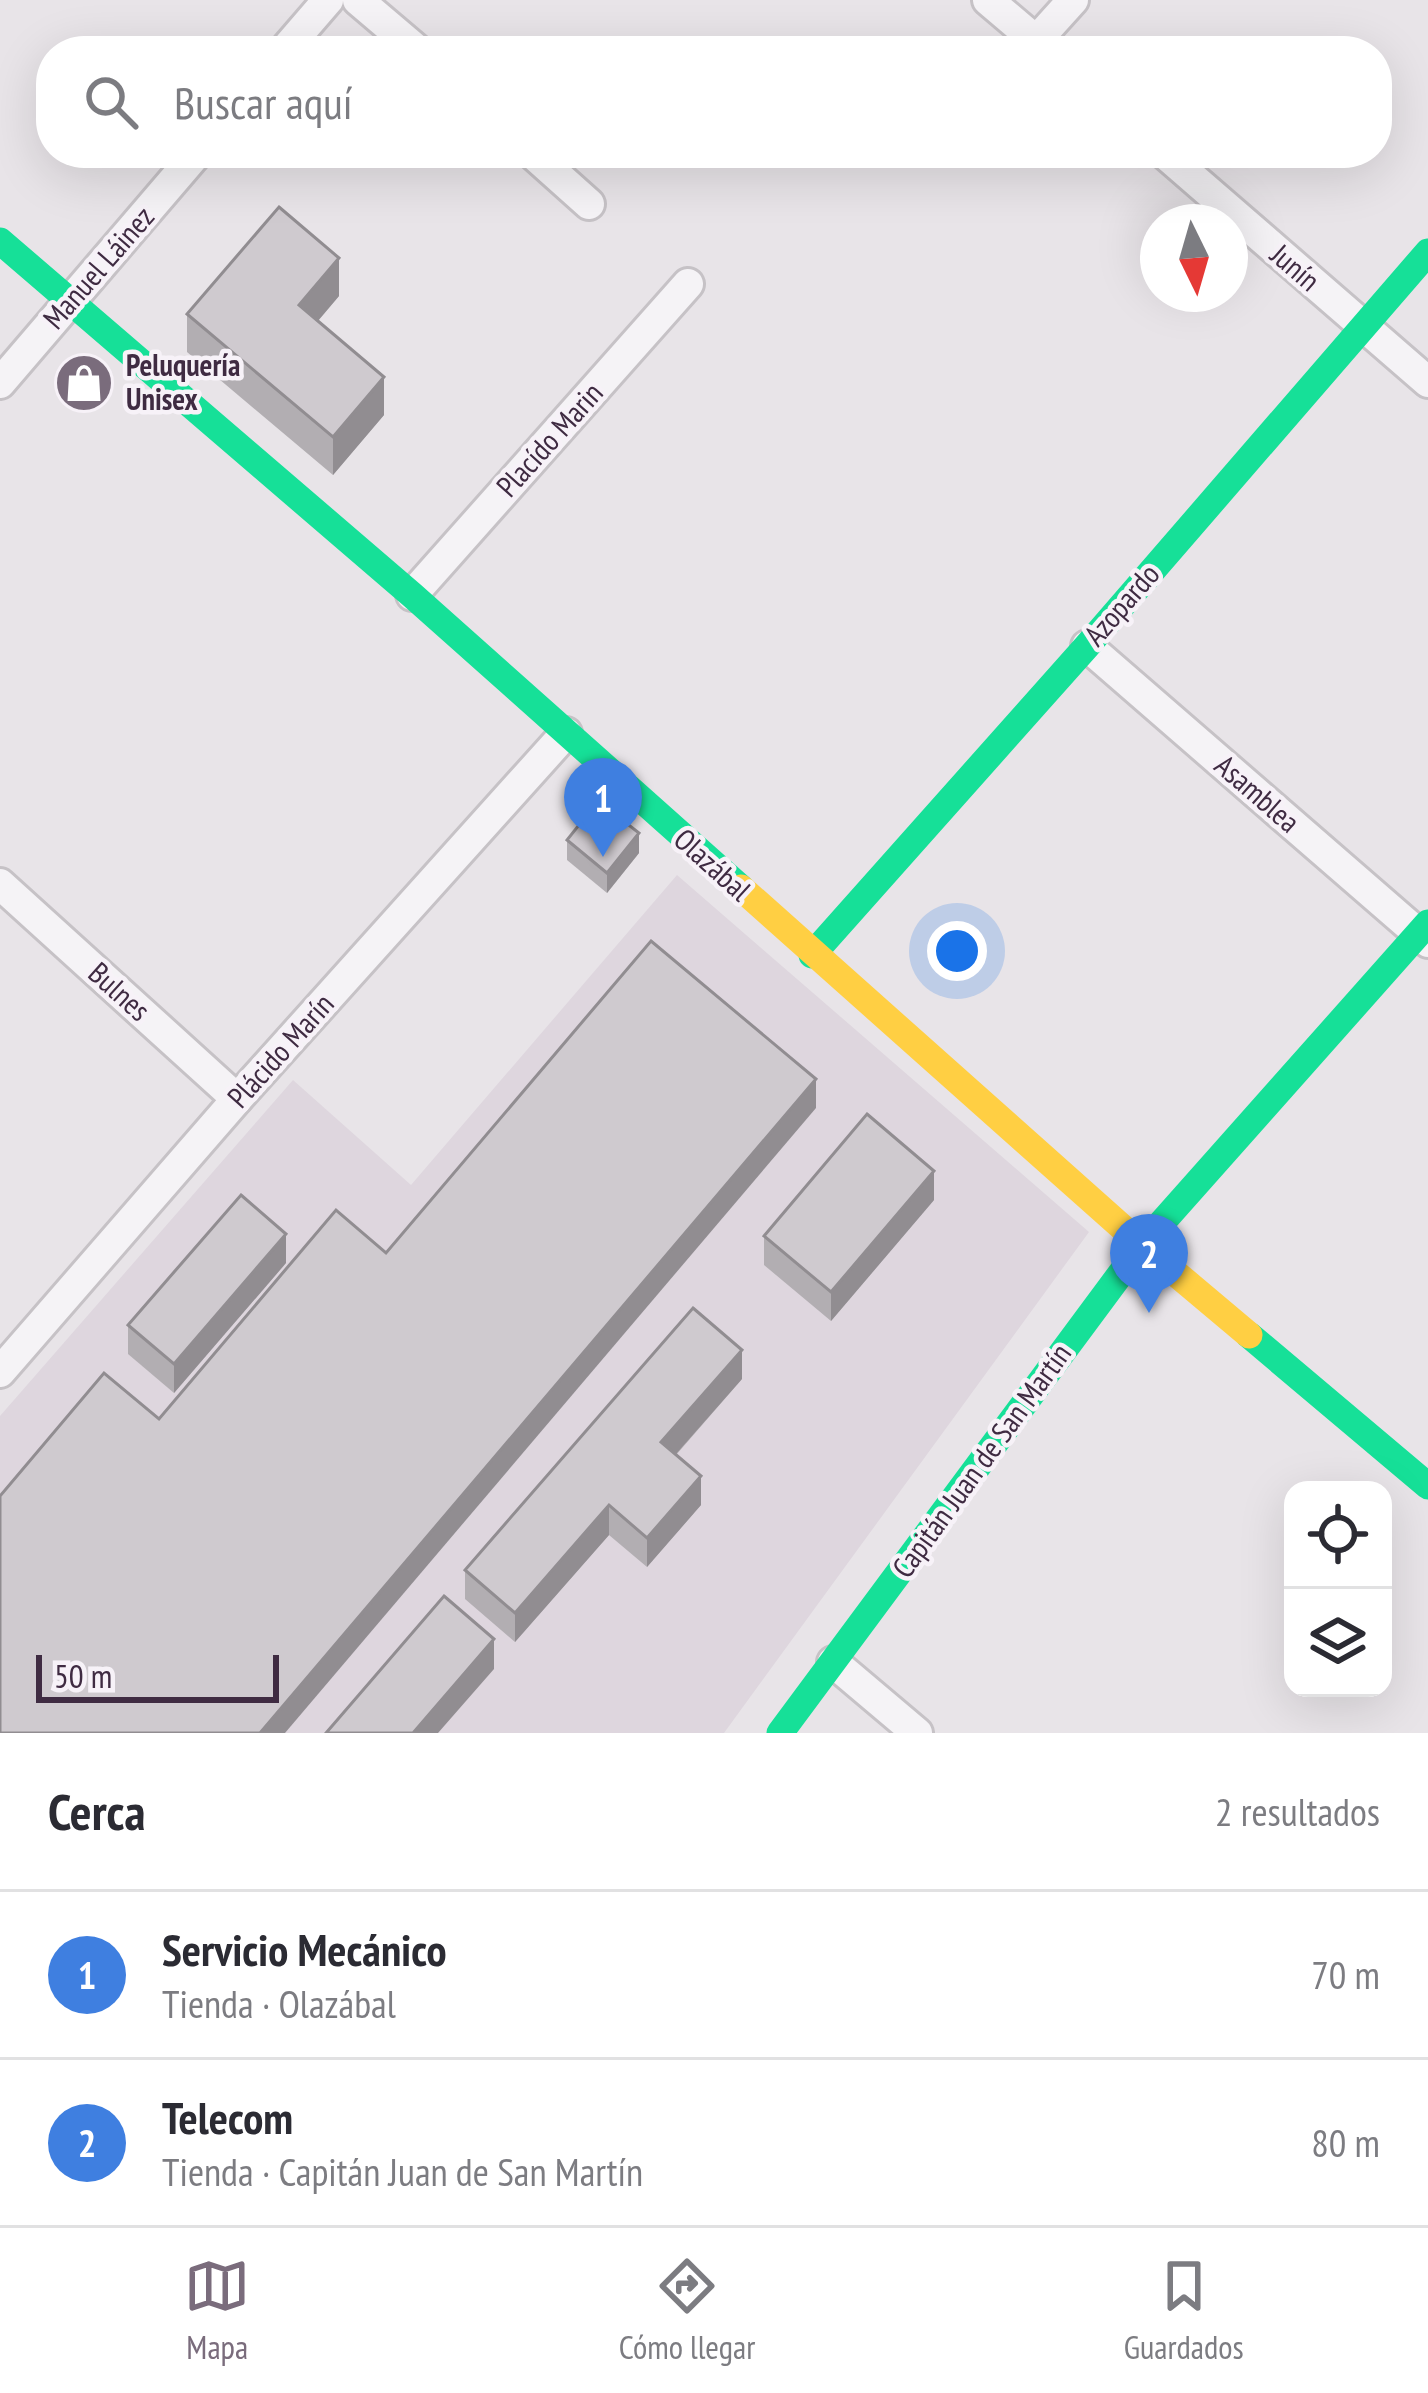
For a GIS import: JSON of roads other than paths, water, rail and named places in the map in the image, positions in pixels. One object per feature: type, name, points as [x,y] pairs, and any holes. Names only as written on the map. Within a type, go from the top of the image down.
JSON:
[{"type":"street","points":[[297,36],[328,0]]},
{"type":"street","points":[[358,0],[400,36]]},
{"type":"street","points":[[988,0],[1030,36]]},
{"type":"street","points":[[1049,36],[1073,0]]},
{"type":"street","name":"Manuel Láinez","points":[[0,383],[184,168]]},
{"type":"street","points":[[549,168],[589,204]]},
{"type":"street","name":"Junín","points":[[1181,168],[1428,382]]},
{"type":"street","name":"Olazábal","points":[[0,241],[412,595],[1142,1245],[1428,1486]]},
{"type":"street","name":"Azopardo","points":[[812,955],[1428,252]]},
{"type":"street","name":"Placído Marin","points":[[412,595],[688,284]]},
{"type":"street","name":"Asamblea","points":[[1087,646],[1425,933]]},
{"type":"street","name":"Plácido Marín","points":[[0,1372],[237,1099],[566,733]]},
{"type":"street","name":"Bulnes","points":[[0,885],[237,1099]]},
{"type":"street","name":"Capitán Juan de San Martín","points":[[780,1733],[1142,1245],[1425,933]]},
{"type":"street","points":[[833,1662],[917,1733]]},
{"type":"place","name":"Peluquería Unisex","points":[[84,383]]},
{"type":"place","name":"Servicio Mecánico","points":[[603,857]]},
{"type":"place","name":"Telecom","points":[[1149,1313]]}]
